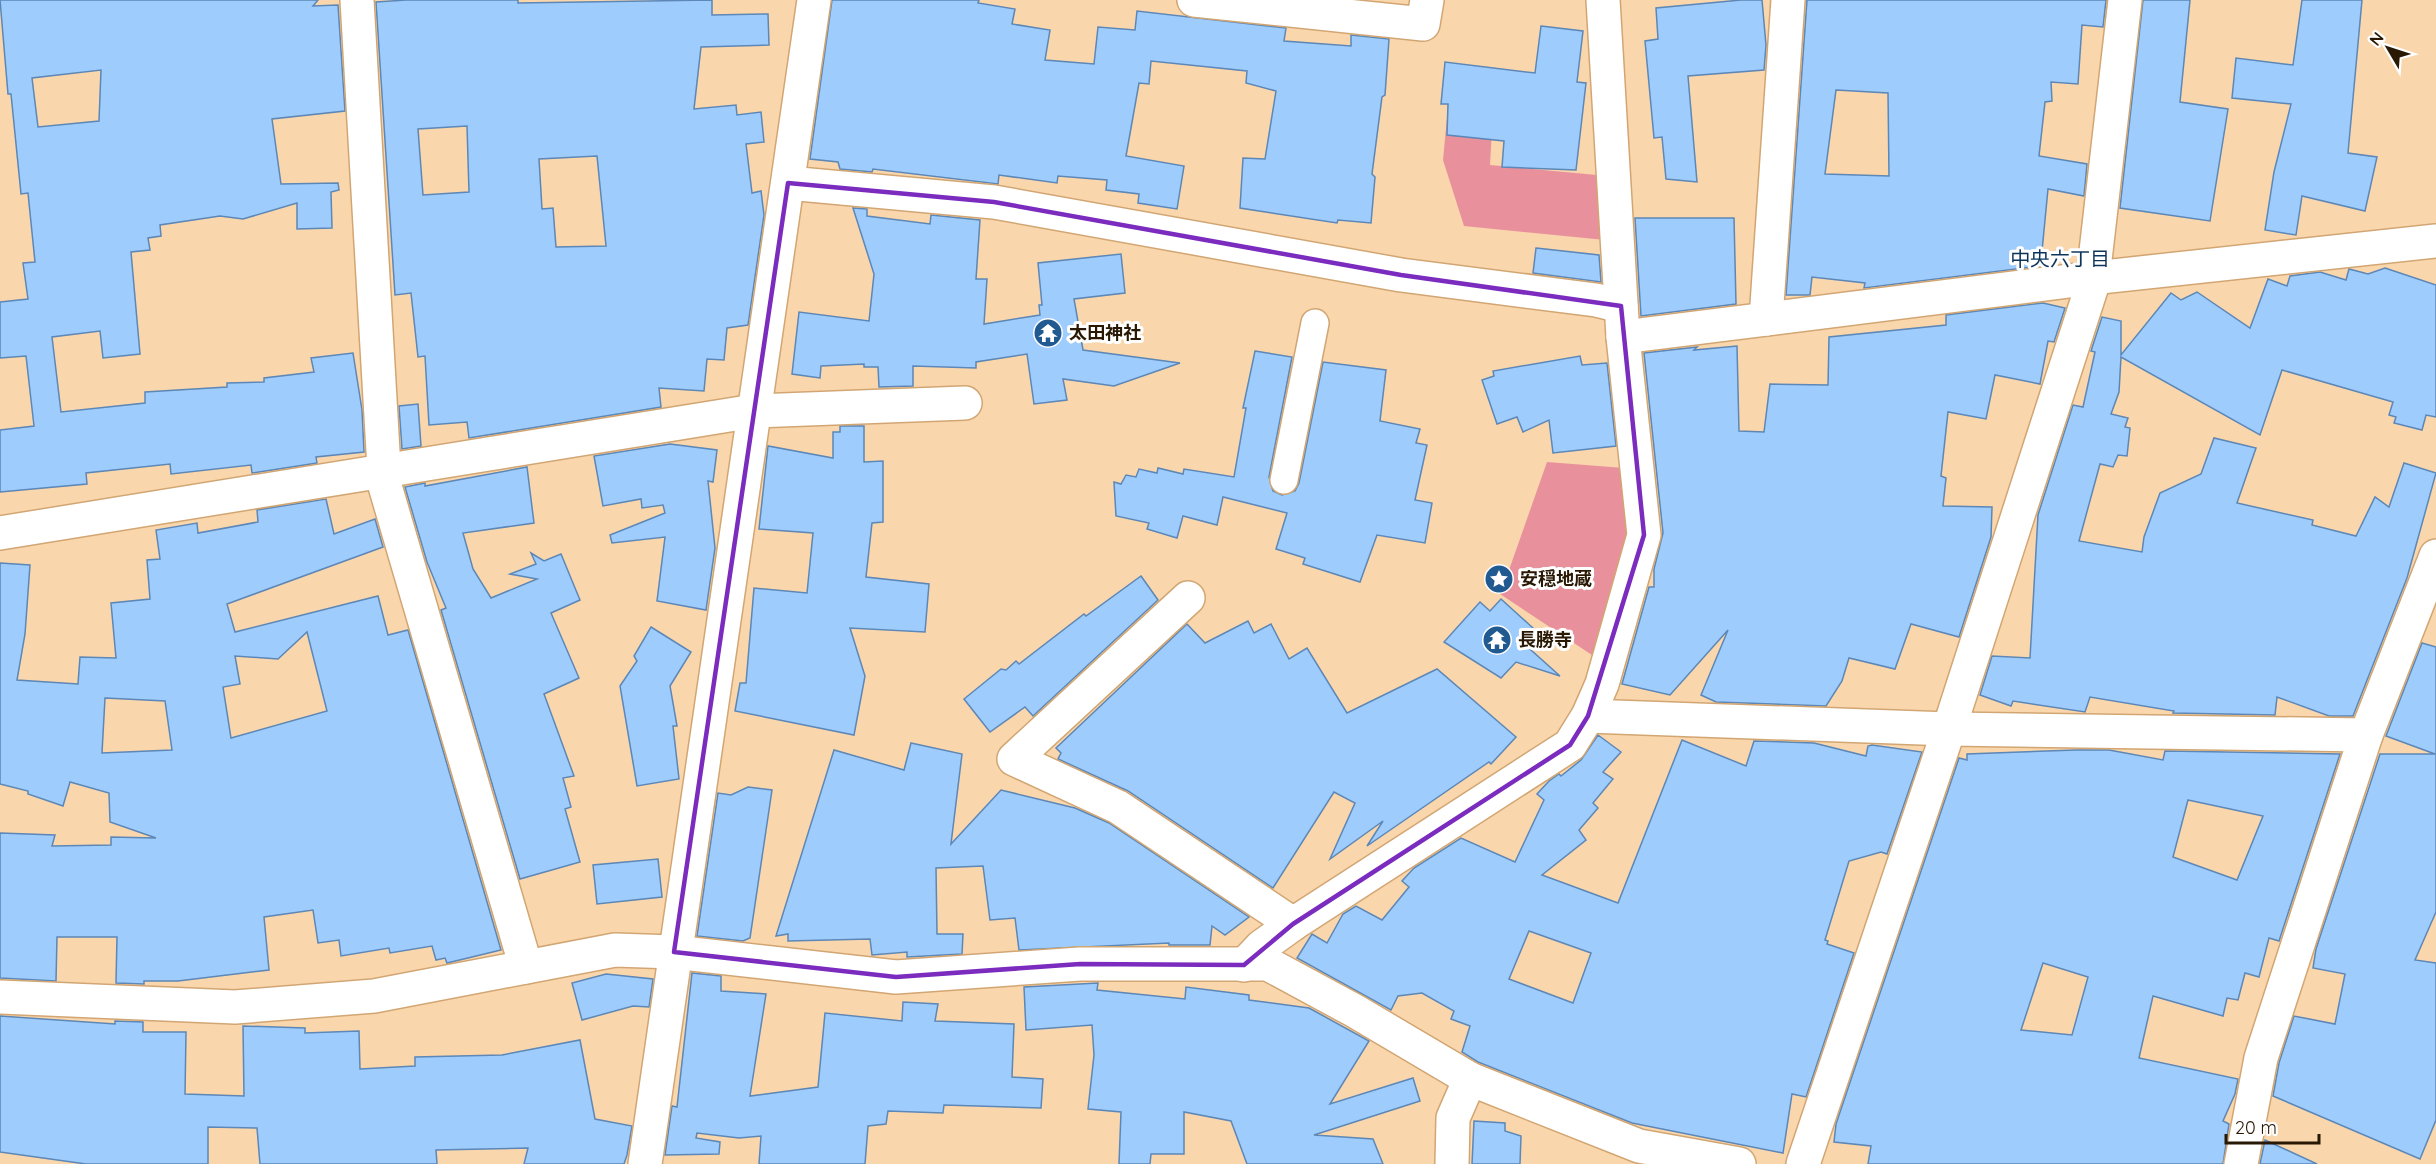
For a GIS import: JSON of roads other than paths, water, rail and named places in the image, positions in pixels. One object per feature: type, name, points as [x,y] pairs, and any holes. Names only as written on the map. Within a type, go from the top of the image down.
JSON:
[{"type":"street","points":[[357,0],[385,486],[526,967]]},
{"type":"street","points":[[645,1164],[814,0]]},
{"type":"street","points":[[1194,0],[1423,24],[1427,0]]},
{"type":"street","points":[[1244,965],[1261,947],[1293,924],[1570,745],[1588,716],[1602,684],[1644,535],[1622,321],[1603,0]]},
{"type":"street","points":[[1766,319],[1788,0]]},
{"type":"street","points":[[1803,1164],[1949,729],[2093,278],[2125,0]]},
{"type":"street","points":[[788,183],[994,202],[1401,274],[1596,300],[1622,321],[1766,319],[2093,278],[2436,242]]},
{"type":"street","points":[[1284,480],[1315,323]]},
{"type":"street","points":[[0,533],[754,411],[965,403]]},
{"type":"street","points":[[2241,1164],[2261,1058],[2366,735],[2436,556]]},
{"type":"street","points":[[1188,598],[1014,759],[1118,807],[1293,924]]},
{"type":"street","points":[[1588,716],[1949,729],[2366,735]]},
{"type":"street","points":[[0,997],[235,1007],[374,996],[615,950],[674,952],[896,977],[1080,964],[1268,964],[1355,1011],[1470,1079],[1638,1155],[1738,1164]]},
{"type":"street","points":[[1452,1164],[1453,1118],[1470,1079]]},
{"type":"place","name":"太田神社","points":[[1048,333]]},
{"type":"place","name":"安穏地蔵","points":[[1499,579]]},
{"type":"place","name":"長勝寺","points":[[1497,640]]},
{"type":"district","name":"中央六丁目","points":[[2060,259]]}]
